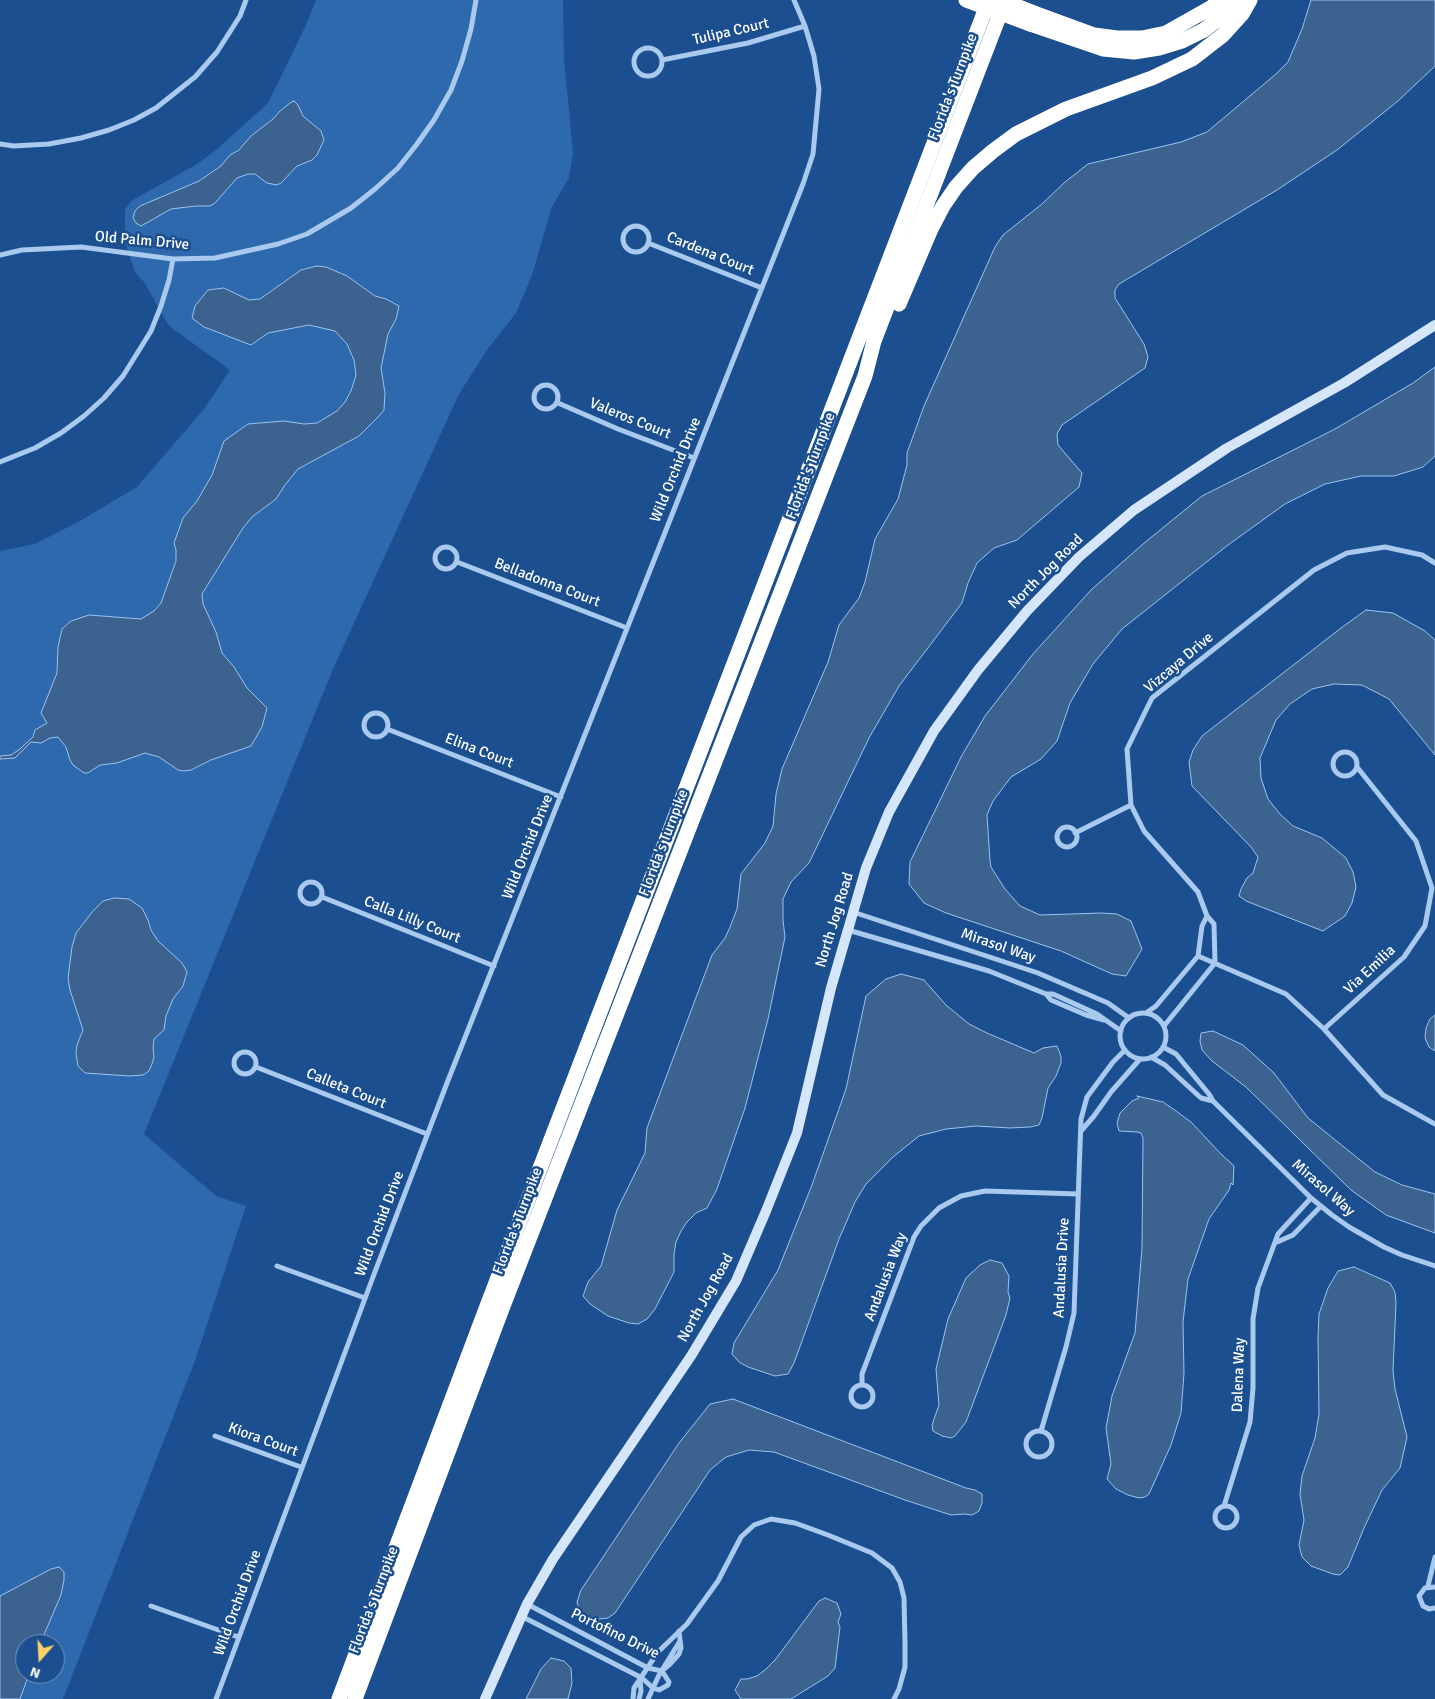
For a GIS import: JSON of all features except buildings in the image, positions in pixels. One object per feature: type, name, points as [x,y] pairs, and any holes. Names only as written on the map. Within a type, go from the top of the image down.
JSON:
[{"type":"highway","points":[[966,0],[1094,35],[1117,38],[1142,38],[1166,33],[1212,7],[1219,0]]},
{"type":"highway","name":"Florida's Turnpike","points":[[339,1699],[496,1282],[990,0]]},
{"type":"highway","points":[[1001,0],[1032,18],[1104,49],[1134,52],[1159,48],[1182,41],[1204,30],[1221,17],[1234,0]]},
{"type":"highway","name":"Florida's Turnpike","points":[[356,1699],[503,1306],[865,376],[874,341],[1005,0]]},
{"type":"highway","points":[[865,376],[882,343],[931,229],[956,187],[973,168],[1016,134],[1066,109],[1152,78],[1192,59],[1223,35],[1242,14],[1250,0]]},
{"type":"street","points":[[0,144],[14,146],[49,144],[81,138],[125,124],[156,108],[195,77],[217,52],[240,16],[246,0]]},
{"type":"street","name":"Old Palm Drive","points":[[0,254],[22,250],[81,248],[172,259],[215,258],[278,244],[307,234],[350,208],[375,190],[398,168],[417,144],[434,120],[450,90],[471,29],[476,0]]},
{"type":"street","name":"Wild Orchid Drive","points":[[216,1699],[301,1467],[427,1134],[803,184],[813,154],[819,89],[814,56],[805,26],[794,0]]},
{"type":"street","name":"Tulipa Court","points":[[662,60],[748,43],[805,26]]},
{"type":"street","points":[[645,48],[656,51],[662,60],[659,70],[650,76],[640,74],[634,65],[636,54],[645,48]]},
{"type":"street","name":"Cardena Court","points":[[631,227],[640,227],[648,234],[648,243],[642,250],[632,251],[625,244],[624,234],[631,227]]},
{"type":"street","name":"Cardena Court","points":[[648,243],[762,288]]},
{"type":"street","points":[[0,462],[35,448],[61,433],[98,404],[123,376],[138,354],[154,323],[170,280],[172,259]]},
{"type":"street","name":"North Jog Road","points":[[486,1699],[521,1616],[553,1559],[691,1356],[736,1281],[797,1133],[831,988],[866,868],[889,812],[934,731],[978,670],[1027,611],[1079,557],[1134,510],[1227,448],[1344,383],[1435,325]]},
{"type":"street","name":"Valeros Court","points":[[542,386],[552,386],[558,393],[558,403],[550,409],[541,409],[534,402],[535,392],[542,386]]},
{"type":"street","name":"Valeros Court","points":[[558,403],[618,429],[694,458]]},
{"type":"street","name":"Belladonna Court","points":[[450,547],[457,554],[457,562],[451,568],[442,568],[436,562],[436,554],[442,548],[450,547]]},
{"type":"street","name":"Vizcaya Drive","points":[[1215,963],[1214,924],[1207,916],[1198,892],[1144,832],[1131,805],[1127,749],[1152,698],[1314,570],[1347,553],[1385,547],[1422,555],[1435,562]]},
{"type":"street","name":"Belladonna Court","points":[[457,562],[627,628]]},
{"type":"street","name":"Elina Court","points":[[372,714],[380,714],[387,720],[387,729],[381,735],[372,735],[366,729],[365,720],[372,714]]},
{"type":"street","name":"Elina Court","points":[[387,729],[561,797]]},
{"type":"street","name":"Via Emilia","points":[[1324,1029],[1404,957],[1425,926],[1433,888],[1416,841],[1357,766],[1356,759],[1348,752],[1337,755],[1334,761],[1334,769],[1344,776],[1352,774],[1357,766]]},
{"type":"street","points":[[1075,833],[1131,805]]},
{"type":"street","name":"Calla Lilly Court","points":[[316,882],[322,888],[322,897],[316,903],[307,903],[301,897],[301,889],[307,883],[316,882]]},
{"type":"street","name":"Calla Lilly Court","points":[[322,897],[494,966]]},
{"type":"street","name":"Mirasol Way","points":[[852,912],[1038,973],[1108,1003],[1129,1018]]},
{"type":"street","points":[[1146,1014],[1156,1006],[1198,956],[1202,926],[1207,916]]},
{"type":"street","name":"Mirasol Way","points":[[848,930],[989,972],[1046,994],[1051,1000],[1059,1004],[1107,1021],[1121,1031]]},
{"type":"street","points":[[1198,956],[1286,994],[1324,1029],[1383,1095],[1435,1124]]},
{"type":"street","points":[[1164,1026],[1215,963]]},
{"type":"street","points":[[1140,1013],[1146,1014],[1158,1018],[1164,1026],[1166,1037],[1164,1047],[1151,1057],[1140,1059],[1125,1050],[1120,1039],[1121,1031],[1129,1018],[1140,1013]]},
{"type":"street","name":"Mirasol Way","points":[[1164,1047],[1176,1054],[1213,1101],[1311,1198],[1348,1227],[1384,1247],[1435,1266]]},
{"type":"street","name":"Andalusia Drive","points":[[1040,1431],[1066,1347],[1074,1313],[1081,1119],[1088,1097],[1113,1062],[1125,1050]]},
{"type":"street","name":"Calleta Court","points":[[241,1052],[250,1052],[256,1058],[256,1067],[250,1073],[241,1073],[235,1067],[235,1058],[241,1052]]},
{"type":"street","name":"Mirasol Way","points":[[1151,1057],[1165,1065],[1201,1098],[1213,1101]]},
{"type":"street","points":[[1081,1131],[1111,1092],[1140,1059]]},
{"type":"street","name":"Calleta Court","points":[[256,1067],[427,1134]]},
{"type":"street","name":"Andalusia Way","points":[[862,1385],[862,1374],[914,1237],[921,1226],[939,1208],[961,1196],[985,1191],[1078,1194]]},
{"type":"street","name":"Dalena Way","points":[[1224,1506],[1231,1507],[1237,1516],[1234,1525],[1228,1528],[1217,1524],[1214,1517],[1217,1510],[1224,1506],[1250,1422],[1253,1388],[1254,1311],[1258,1288],[1278,1234],[1311,1198]]},
{"type":"street","points":[[1274,1243],[1293,1235],[1321,1206]]},
{"type":"street","points":[[277,1266],[365,1298]]},
{"type":"street","name":"Andalusia Way","points":[[862,1385],[868,1387],[873,1395],[872,1402],[863,1407],[856,1405],[852,1398],[852,1391],[862,1385]]},
{"type":"street","name":"Andalusia Drive","points":[[1040,1431],[1048,1434],[1052,1445],[1049,1452],[1038,1456],[1030,1453],[1027,1445],[1029,1436],[1040,1431]]},
{"type":"street","name":"Kiora Court","points":[[216,1436],[301,1467]]},
{"type":"street","points":[[633,1699],[634,1688],[658,1652],[687,1624],[718,1581],[741,1537],[754,1525],[771,1519],[795,1523],[872,1553],[892,1568],[900,1582],[904,1598],[904,1667],[894,1699]]},
{"type":"street","points":[[1435,1557],[1428,1586],[1420,1593],[1419,1600],[1426,1608],[1435,1608]]},
{"type":"street","points":[[1428,1586],[1435,1587]]},
{"type":"street","name":"Portofino Drive","points":[[521,1616],[641,1679],[653,1688],[659,1690],[668,1686],[669,1682],[663,1670],[648,1668],[527,1604]]},
{"type":"street","points":[[151,1606],[238,1637]]},
{"type":"street","points":[[648,1699],[663,1670],[679,1654],[681,1648],[679,1631]]},
{"type":"street","points":[[639,1699],[641,1679]]},
{"type":"shaded area","points":[[316,0],[563,0],[564,59],[573,153],[569,178],[552,207],[532,275],[516,313],[487,350],[459,394],[333,669],[144,1134],[216,1196],[246,1206],[196,1358],[63,1699],[0,1699],[0,551],[35,544],[78,522],[137,487],[204,409],[230,370],[169,326],[144,282],[135,272],[125,242],[125,210],[131,201],[197,164],[216,150],[268,103]]},
{"type":"shaded area","points":[[1311,0],[1435,0],[1435,66],[1398,101],[1337,150],[1277,190],[1119,284],[1115,290],[1115,298],[1144,344],[1148,357],[1145,368],[1062,425],[1057,434],[1058,445],[1082,473],[1079,487],[1017,540],[994,548],[977,563],[962,603],[899,686],[869,738],[809,863],[791,882],[783,899],[785,937],[768,1019],[745,1108],[717,1189],[707,1208],[696,1213],[681,1231],[676,1242],[674,1272],[655,1309],[647,1319],[638,1324],[608,1316],[590,1304],[583,1296],[588,1282],[601,1266],[617,1210],[645,1153],[647,1128],[712,955],[725,938],[737,909],[741,874],[765,843],[773,826],[776,794],[782,769],[828,662],[839,625],[859,598],[865,582],[875,539],[898,499],[907,465],[907,453],[924,406],[995,247],[1003,235],[1088,164],[1181,142],[1207,132],[1288,62],[1302,29]]},
{"type":"shaded area","points":[[294,101],[303,116],[321,131],[324,140],[317,155],[312,160],[297,166],[277,185],[267,183],[255,174],[248,174],[237,178],[215,203],[210,206],[171,209],[141,226],[136,223],[133,218],[135,211],[140,206],[199,181],[221,166],[251,136]]},
{"type":"shaded area","points":[[317,266],[326,267],[347,276],[375,296],[399,306],[396,319],[388,334],[381,368],[385,393],[384,410],[359,436],[298,469],[276,499],[252,517],[243,528],[202,594],[203,604],[216,632],[222,653],[234,667],[247,688],[267,708],[262,727],[251,746],[211,760],[191,770],[184,771],[178,770],[159,757],[145,753],[117,763],[100,765],[88,773],[84,773],[73,765],[66,747],[58,737],[50,738],[41,743],[31,742],[15,758],[0,759],[0,756],[11,755],[20,749],[33,737],[35,730],[47,723],[41,713],[57,673],[58,647],[62,629],[71,621],[89,615],[141,619],[154,611],[161,603],[176,561],[174,543],[183,518],[197,501],[212,475],[224,441],[248,424],[284,421],[304,424],[317,423],[337,411],[345,402],[356,375],[354,360],[347,344],[335,331],[309,325],[268,333],[251,345],[204,327],[192,318],[195,306],[208,290],[224,288],[249,300],[260,299],[301,270]]},
{"type":"shaded area","points":[[1435,367],[1435,456],[1423,467],[1394,476],[1361,476],[1325,484],[1285,504],[1228,545],[1122,629],[1093,664],[1070,703],[1057,741],[1041,759],[1011,777],[993,801],[987,815],[990,861],[991,867],[1005,889],[1020,906],[1040,915],[1117,914],[1131,921],[1142,949],[1126,976],[1112,974],[1061,951],[946,913],[924,903],[909,884],[910,862],[961,757],[985,716],[1033,654],[1091,590],[1202,496],[1335,429],[1413,383]]},
{"type":"shaded area","points":[[1366,610],[1393,613],[1425,631],[1435,640],[1435,755],[1389,699],[1362,685],[1334,684],[1312,689],[1290,704],[1276,720],[1260,758],[1261,778],[1268,799],[1293,826],[1322,838],[1346,858],[1353,872],[1356,887],[1352,903],[1345,916],[1323,931],[1246,901],[1239,896],[1247,878],[1253,873],[1258,857],[1251,847],[1192,786],[1189,762],[1193,750],[1202,736]]},
{"type":"shaded area","points":[[114,898],[129,899],[142,908],[158,941],[182,963],[187,972],[183,986],[173,999],[166,1016],[164,1030],[154,1039],[152,1064],[149,1071],[143,1075],[85,1073],[78,1066],[77,1045],[83,1030],[68,978],[72,947],[76,933],[93,911],[103,901]]},
{"type":"shaded area","points":[[901,974],[924,980],[946,1005],[969,1024],[987,1033],[1034,1053],[1043,1048],[1057,1046],[1061,1056],[1061,1063],[1056,1076],[1048,1088],[1042,1118],[1039,1125],[1030,1127],[976,1126],[946,1129],[919,1136],[893,1157],[866,1184],[855,1202],[839,1239],[794,1363],[788,1374],[775,1376],[748,1367],[739,1362],[732,1354],[734,1343],[778,1270],[812,1185],[846,1089],[866,996],[886,979]]},
{"type":"shaded area","points":[[1435,1015],[1435,1051],[1429,1047],[1425,1038],[1426,1028],[1430,1019]]},
{"type":"shaded area","points":[[1213,1031],[1243,1045],[1274,1073],[1308,1118],[1375,1172],[1402,1185],[1435,1194],[1435,1233],[1386,1215],[1351,1190],[1246,1087],[1212,1061],[1202,1050],[1201,1033]]},
{"type":"shaded area","points":[[1137,1096],[1163,1102],[1176,1111],[1191,1122],[1234,1166],[1233,1185],[1231,1183],[1229,1190],[1209,1219],[1188,1279],[1183,1322],[1184,1373],[1181,1413],[1171,1445],[1149,1494],[1139,1498],[1116,1489],[1107,1479],[1111,1464],[1106,1428],[1112,1396],[1135,1333],[1142,1248],[1143,1138],[1141,1133],[1119,1131],[1117,1123],[1120,1113],[1132,1101],[1139,1098]]},
{"type":"shaded area","points":[[990,1260],[1002,1263],[1009,1276],[1008,1292],[1010,1298],[1006,1315],[966,1422],[955,1436],[951,1438],[942,1436],[933,1431],[932,1425],[939,1405],[936,1369],[948,1319],[966,1278],[980,1265]]},
{"type":"shaded area","points":[[1354,1267],[1390,1283],[1395,1292],[1393,1371],[1395,1389],[1407,1437],[1400,1468],[1382,1490],[1348,1567],[1340,1575],[1311,1566],[1302,1557],[1299,1545],[1304,1520],[1300,1494],[1302,1476],[1315,1438],[1319,1414],[1319,1314],[1328,1288],[1338,1271]]},
{"type":"shaded area","points":[[733,1399],[975,1490],[982,1494],[982,1503],[979,1511],[972,1515],[951,1515],[774,1452],[749,1450],[726,1457],[710,1470],[615,1613],[608,1618],[599,1619],[581,1613],[577,1602],[581,1590],[679,1443],[710,1404]]},
{"type":"shaded area","points":[[59,1567],[64,1572],[61,1595],[44,1634],[15,1634],[15,1684],[25,1684],[20,1699],[0,1699],[0,1596],[51,1569]]},
{"type":"shaded area","points":[[825,1598],[837,1603],[841,1614],[838,1622],[840,1627],[835,1668],[828,1676],[791,1699],[741,1699],[735,1690],[741,1679],[757,1676],[766,1669],[775,1660],[819,1601]]},
{"type":"shaded area","points":[[551,1658],[564,1661],[571,1668],[572,1683],[568,1699],[526,1699],[541,1669]]}]
